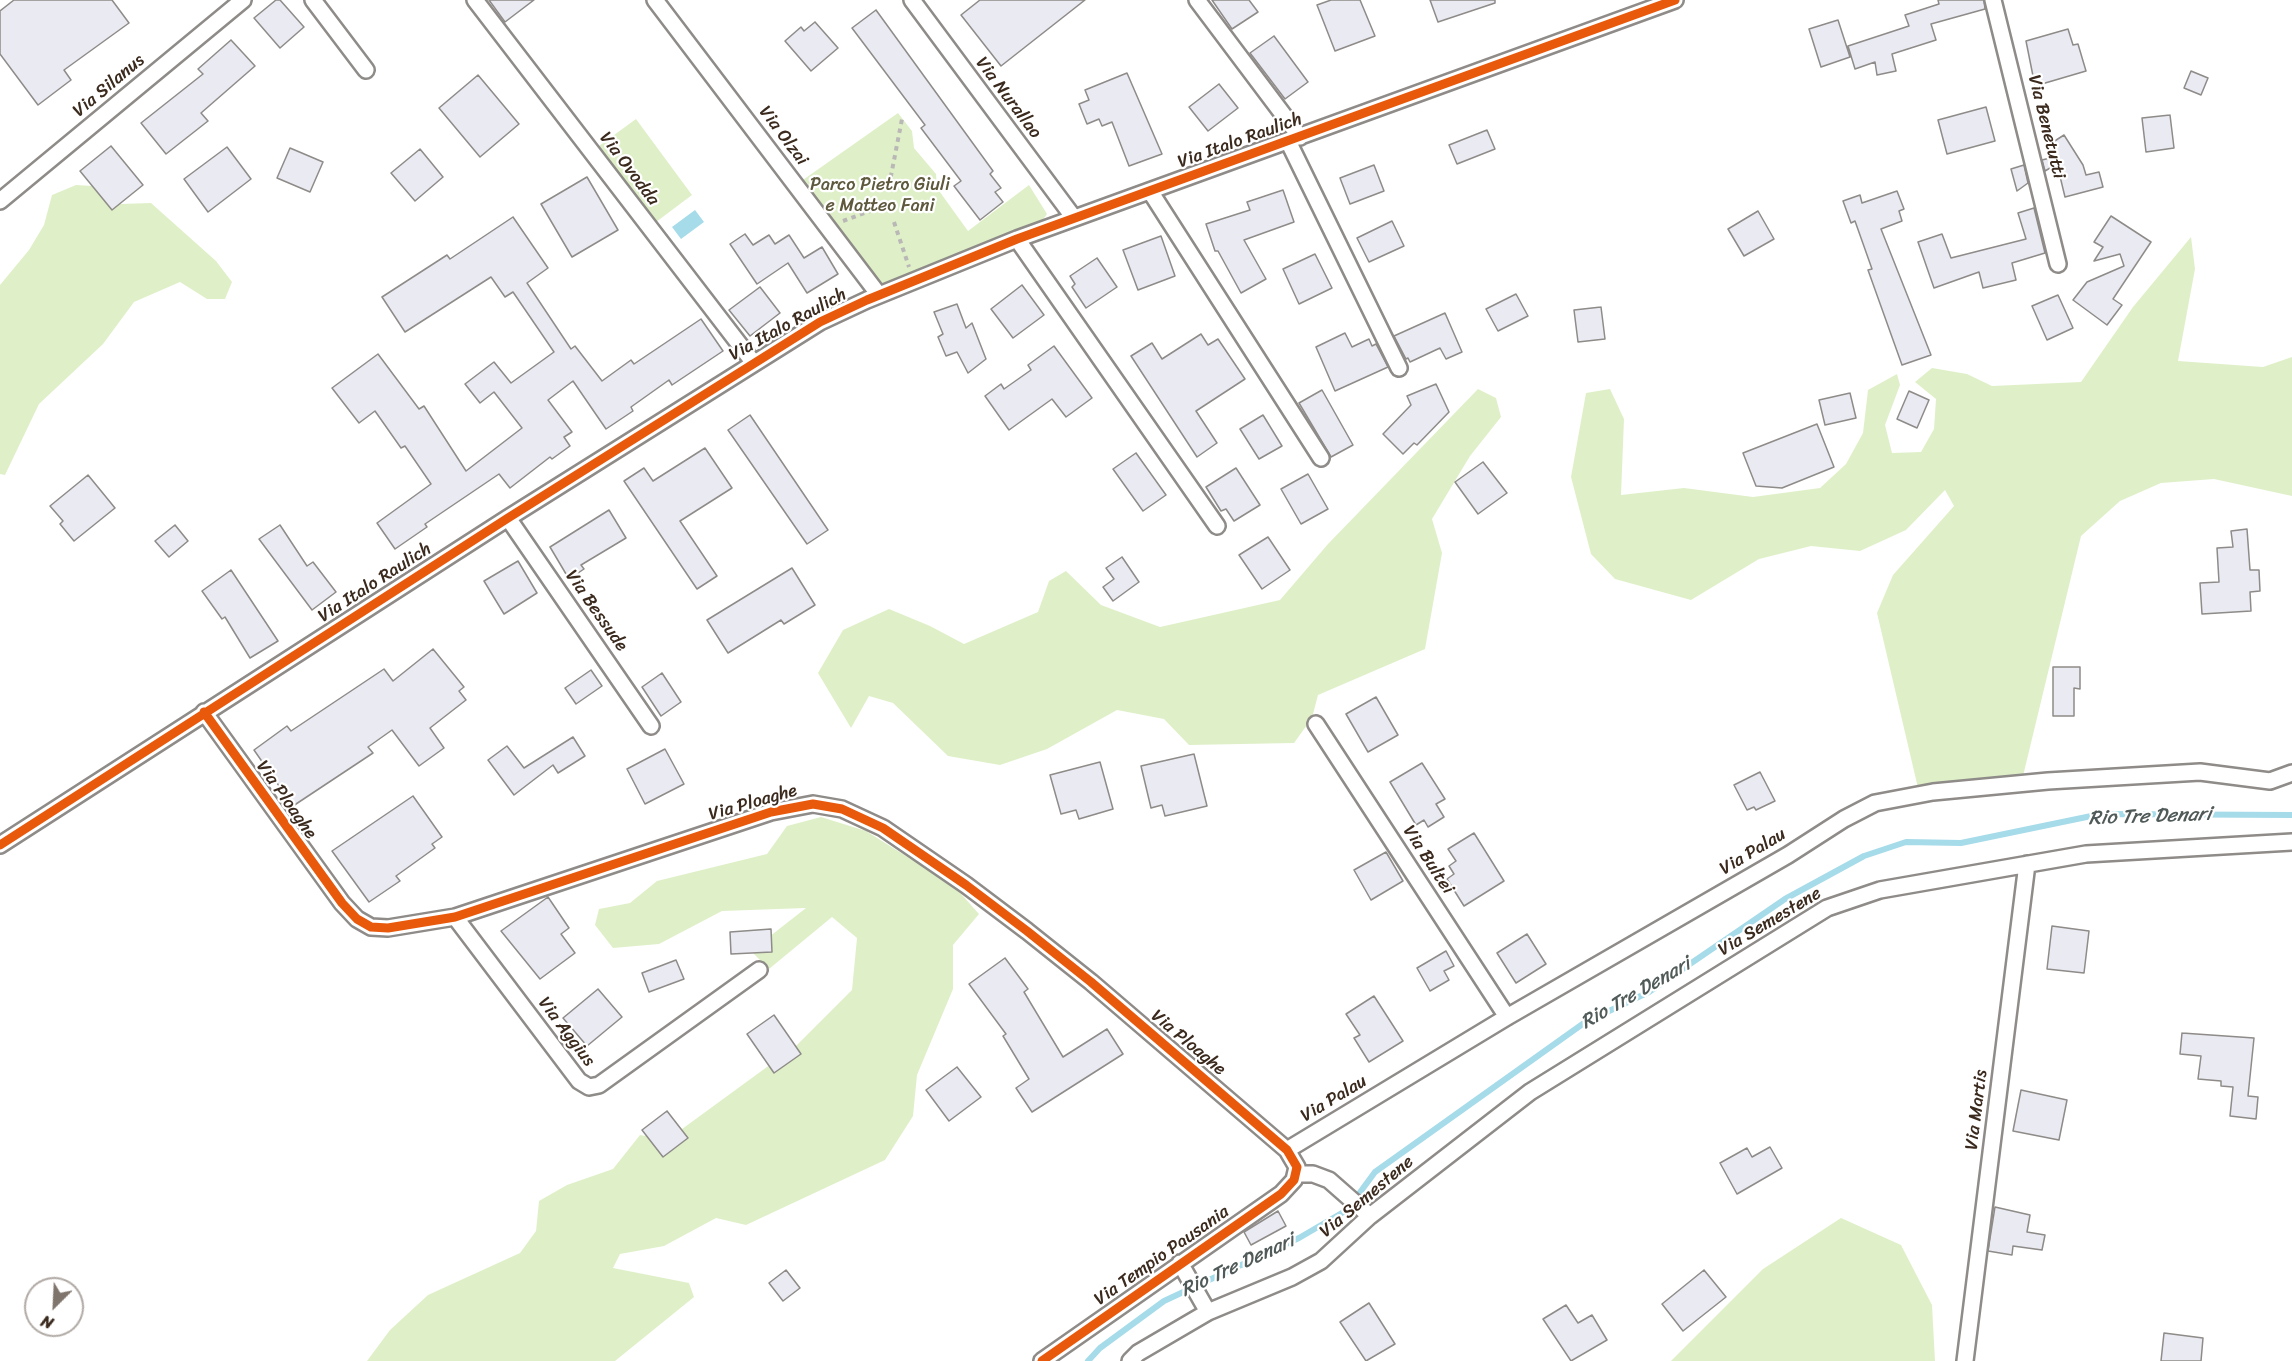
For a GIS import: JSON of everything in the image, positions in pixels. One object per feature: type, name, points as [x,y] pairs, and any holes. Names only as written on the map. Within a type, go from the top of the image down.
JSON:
[{"type":"street","name":"Via Silanus","points":[[0,201],[243,0]]},
{"type":"street","points":[[313,0],[366,70]]},
{"type":"street","name":"Via Ovodda","points":[[475,0],[753,362]]},
{"type":"street","name":"Via Olzai","points":[[655,0],[879,295]]},
{"type":"street","name":"Via Nurallao","points":[[912,0],[1074,218]]},
{"type":"street","points":[[1197,0],[1294,139],[1399,368]]},
{"type":"street","name":"Via Italo Raulich","points":[[0,845],[508,518],[820,322],[879,295],[1017,239],[1675,0]]},
{"type":"street","name":"Via Benetutti","points":[[1993,0],[2058,264]]},
{"type":"street","points":[[1150,191],[1321,458]]},
{"type":"street","points":[[1017,239],[1217,526]]},
{"type":"street","name":"Via Bessude","points":[[508,518],[651,726]]},
{"type":"street","name":"Via Ploaghe","points":[[204,712],[301,850],[357,919],[370,927],[380,928],[455,917],[771,813],[813,804],[842,809],[883,828],[923,854],[1018,924],[1091,982],[1287,1150],[1295,1160],[1297,1174]]},
{"type":"street","name":"Via Bultei","points":[[1316,724],[1507,1017]]},
{"type":"street","name":"Via Palau","points":[[1287,1150],[1507,1017],[1788,855],[1850,815],[1884,800],[1933,792],[2190,772],[2218,773],[2263,781],[2292,773]]},
{"type":"street","name":"Via Semestene","points":[[1130,1361],[1138,1353],[1208,1312],[1311,1267],[1333,1252],[1370,1216],[1530,1092],[1827,908],[1880,890],[2086,854],[2292,842]]},
{"type":"street","name":"Via Martis","points":[[1965,1361],[2027,864]]},
{"type":"street","name":"Via Aggius","points":[[455,917],[579,1081],[589,1088],[599,1085],[759,970]]},
{"type":"street","points":[[1297,1174],[1313,1174],[1329,1180],[1370,1216]]},
{"type":"street","name":"Via Tempio Pausania","points":[[1042,1361],[1281,1194],[1297,1174]]},
{"type":"street","points":[[1180,1263],[1208,1312]]},
{"type":"path","points":[[889,186],[902,118]]},
{"type":"path","points":[[828,227],[870,211]]},
{"type":"path","points":[[894,222],[914,281]]},
{"type":"green space","name":"Parco Pietro Giuli e Matteo Fani","points":[[898,113],[912,131],[914,148],[936,174],[937,188],[968,231],[1029,185],[1047,214],[1042,221],[879,287],[800,182]]},
{"type":"green space","points":[[636,119],[692,195],[656,222],[599,146]]},
{"type":"green space","points":[[76,185],[93,186],[120,204],[151,203],[216,261],[232,282],[225,299],[207,299],[180,282],[134,302],[103,344],[39,404],[5,475],[0,474],[0,285],[29,250],[44,225],[52,195]]},
{"type":"green space","points":[[2191,237],[2195,269],[2178,361],[2263,367],[2292,357],[2292,496],[2214,479],[2161,483],[2120,501],[2081,536],[2023,776],[1918,788],[1877,613],[1893,575],[1954,506],[1945,490],[1906,530],[1860,551],[1811,546],[1759,559],[1691,600],[1615,579],[1591,554],[1571,477],[1586,393],[1610,389],[1624,419],[1621,495],[1684,488],[1753,497],[1820,488],[1846,464],[1863,433],[1868,390],[1897,374],[1900,385],[1885,425],[1892,453],[1921,452],[1934,429],[1936,399],[1915,382],[1932,368],[1967,374],[1992,386],[2081,382],[2133,307]]},
{"type":"green space","points":[[1478,389],[1496,398],[1501,417],[1470,456],[1432,519],[1442,553],[1425,649],[1318,695],[1312,718],[1294,743],[1189,745],[1164,719],[1117,710],[1047,749],[1000,765],[948,756],[893,703],[869,696],[851,728],[818,673],[843,630],[889,609],[930,626],[964,644],[1038,612],[1049,581],[1066,571],[1101,605],[1160,627],[1280,600],[1328,544]]},
{"type":"green space","points":[[821,817],[866,831],[954,886],[979,914],[953,945],[953,989],[917,1075],[913,1116],[885,1160],[746,1225],[716,1218],[664,1246],[620,1254],[613,1268],[689,1283],[694,1297],[615,1361],[367,1361],[390,1330],[428,1295],[520,1253],[536,1231],[539,1201],[567,1185],[613,1169],[640,1135],[667,1140],[797,1045],[852,990],[857,938],[832,917],[769,969],[751,951],[806,908],[722,911],[659,944],[613,948],[595,925],[599,909],[630,903],[657,881],[767,854],[787,826]]},
{"type":"green space","points":[[1841,1218],[1901,1245],[1932,1305],[1935,1361],[1671,1361],[1763,1269]]},
{"type":"water","points":[[695,210],[704,222],[681,239],[672,227]]},
{"type":"building","points":[[14,0],[112,0],[129,23],[64,70],[71,80],[38,105],[0,54],[0,11]]},
{"type":"building","points":[[276,0],[280,0],[304,27],[280,48],[254,18]]},
{"type":"building","points":[[489,0],[534,0],[505,22]]},
{"type":"building","points":[[980,0],[1085,0],[1001,66],[961,15]]},
{"type":"building","points":[[1212,0],[1249,0],[1258,12],[1232,29]]},
{"type":"building","points":[[1331,0],[1360,0],[1375,36],[1335,51],[1317,5]]},
{"type":"building","points":[[1430,0],[1495,0],[1495,3],[1438,22]]},
{"type":"building","points":[[1938,0],[1984,0],[1985,9],[1931,24],[1936,40],[1892,54],[1896,71],[1877,75],[1875,62],[1855,69],[1848,46],[1909,26],[1905,15],[1939,4]]},
{"type":"building","points":[[876,10],[993,171],[990,174],[1001,188],[995,192],[1003,202],[980,220],[954,186],[961,181],[921,128],[925,125],[852,28]]},
{"type":"building","points":[[1838,20],[1850,57],[1821,67],[1809,29]]},
{"type":"building","points":[[815,22],[838,48],[811,71],[785,41],[801,27],[804,31]]},
{"type":"building","points":[[2068,29],[2073,45],[2078,44],[2086,71],[2035,86],[2026,41]]},
{"type":"building","points":[[1274,36],[1308,82],[1285,99],[1250,53]]},
{"type":"building","points":[[231,40],[255,66],[201,113],[208,121],[166,154],[141,123],[203,74],[198,69]]},
{"type":"building","points":[[2191,71],[2208,78],[2201,95],[2184,88]]},
{"type":"building","points":[[1127,73],[1162,154],[1129,166],[1112,122],[1102,126],[1099,119],[1087,124],[1079,104],[1089,100],[1085,90]]},
{"type":"building","points":[[478,75],[519,124],[480,157],[439,108]]},
{"type":"building","points":[[1219,84],[1238,108],[1208,131],[1189,107]]},
{"type":"building","points":[[1986,107],[1995,141],[1947,154],[1938,120]]},
{"type":"building","points":[[2170,115],[2174,148],[2146,152],[2142,118]]},
{"type":"building","points":[[1487,130],[1495,149],[1457,164],[1449,145]]},
{"type":"building","points":[[2064,135],[2083,165],[2086,175],[2099,172],[2103,187],[2065,197],[2057,164],[2045,171],[2042,160],[2058,156],[2050,144]]},
{"type":"building","points":[[111,146],[143,185],[112,210],[80,171]]},
{"type":"building","points":[[227,147],[251,179],[208,212],[184,179]]},
{"type":"building","points":[[290,148],[323,162],[310,192],[277,178]]},
{"type":"building","points":[[420,149],[443,177],[415,201],[391,173]]},
{"type":"building","points":[[1374,165],[1384,191],[1350,204],[1340,178]]},
{"type":"building","points":[[2024,165],[2028,183],[2017,191],[2011,169]]},
{"type":"building","points":[[587,177],[618,230],[572,257],[541,204]]},
{"type":"building","points":[[1283,190],[1294,222],[1244,240],[1266,279],[1241,293],[1218,251],[1215,251],[1206,224],[1250,210],[1247,202]]},
{"type":"building","points":[[1897,191],[1904,209],[1899,211],[1902,221],[1881,229],[1931,355],[1902,365],[1868,270],[1872,269],[1855,221],[1851,223],[1843,201],[1860,195],[1862,203]]},
{"type":"building","points":[[2034,208],[2045,253],[2012,263],[2016,280],[1983,288],[1979,272],[1934,288],[1918,242],[1942,234],[1951,258],[2026,239],[2018,213]]},
{"type":"building","points":[[1758,211],[1774,239],[1744,256],[1728,229]]},
{"type":"building","points":[[2111,216],[2151,242],[2113,299],[2122,305],[2107,325],[2073,300],[2087,282],[2124,266],[2120,254],[2094,261],[2103,247],[2094,242]]},
{"type":"building","points":[[513,217],[548,268],[527,283],[571,349],[575,346],[602,381],[631,360],[634,364],[701,319],[723,351],[672,385],[669,380],[631,407],[633,411],[606,429],[573,381],[548,400],[572,432],[564,437],[570,446],[552,459],[550,457],[510,488],[499,474],[425,524],[427,527],[395,549],[377,523],[431,484],[405,446],[401,448],[375,411],[359,423],[332,388],[378,354],[419,409],[424,406],[466,471],[522,428],[494,392],[480,403],[465,384],[494,362],[511,383],[554,352],[513,292],[505,297],[491,277],[405,332],[382,297],[447,255],[450,259]]},
{"type":"building","points":[[1392,221],[1404,246],[1369,262],[1357,238]]},
{"type":"building","points":[[745,234],[753,245],[769,235],[775,244],[789,235],[804,258],[822,247],[838,274],[807,293],[788,263],[757,284],[730,244]]},
{"type":"building","points":[[1161,236],[1175,276],[1138,290],[1123,250]]},
{"type":"building","points":[[1315,254],[1332,288],[1299,304],[1283,269]]},
{"type":"building","points":[[1097,258],[1117,287],[1086,308],[1072,287],[1075,284],[1070,276]]},
{"type":"building","points":[[1022,285],[1044,315],[1013,338],[991,309]]},
{"type":"building","points":[[760,287],[780,313],[750,336],[729,310]]},
{"type":"building","points":[[1516,294],[1528,316],[1498,331],[1486,309]]},
{"type":"building","points":[[2058,295],[2073,328],[2047,340],[2032,306]]},
{"type":"building","points":[[957,304],[966,328],[972,323],[986,359],[968,373],[957,352],[946,356],[938,337],[943,334],[934,312]]},
{"type":"building","points":[[1601,307],[1605,339],[1578,342],[1574,310]]},
{"type":"building","points":[[1445,313],[1462,352],[1446,359],[1440,348],[1410,362],[1408,358],[1406,359],[1394,336]]},
{"type":"building","points":[[1345,333],[1352,347],[1369,339],[1372,346],[1376,344],[1388,367],[1335,391],[1316,347]]},
{"type":"building","points":[[1201,334],[1208,345],[1218,339],[1245,379],[1196,411],[1217,443],[1197,457],[1131,356],[1152,343],[1162,359]]},
{"type":"building","points":[[1054,346],[1092,398],[1066,417],[1052,399],[1009,430],[985,396],[1001,384],[1004,389],[1031,370],[1028,365]]},
{"type":"building","points":[[1436,384],[1449,412],[1417,445],[1414,443],[1403,454],[1383,434],[1411,405],[1407,396]]},
{"type":"building","points":[[1322,390],[1353,445],[1331,457],[1299,403]]},
{"type":"building","points":[[1909,391],[1929,400],[1917,428],[1897,419]]},
{"type":"building","points":[[1850,393],[1856,418],[1825,425],[1819,400]]},
{"type":"building","points":[[750,415],[828,530],[807,544],[728,430]]},
{"type":"building","points":[[1263,415],[1282,446],[1259,459],[1240,429]]},
{"type":"building","points":[[1817,424],[1834,467],[1782,488],[1756,486],[1743,453]]},
{"type":"building","points":[[705,448],[732,488],[680,521],[717,576],[697,589],[624,481],[644,468],[653,481]]},
{"type":"building","points":[[1136,453],[1166,495],[1143,511],[1113,469]]},
{"type":"building","points":[[1483,462],[1507,493],[1478,514],[1455,482]]},
{"type":"building","points":[[1236,468],[1260,505],[1234,521],[1226,509],[1221,511],[1206,487]]},
{"type":"building","points":[[1308,474],[1328,509],[1301,524],[1281,489]]},
{"type":"building","points":[[88,475],[115,508],[74,541],[60,524],[63,521],[50,506]]},
{"type":"building","points":[[609,510],[626,538],[581,565],[584,569],[569,579],[550,547]]},
{"type":"building","points":[[175,525],[188,541],[169,557],[155,541]]},
{"type":"building","points":[[280,525],[307,566],[313,562],[336,592],[312,610],[259,539]]},
{"type":"building","points":[[2247,529],[2250,570],[2259,570],[2260,591],[2250,592],[2251,611],[2202,614],[2200,583],[2219,582],[2217,548],[2233,547],[2231,531]]},
{"type":"building","points":[[1268,537],[1290,570],[1262,589],[1239,555]]},
{"type":"building","points":[[1122,557],[1139,582],[1113,601],[1103,587],[1114,579],[1106,568]]},
{"type":"building","points":[[518,561],[537,593],[504,614],[484,581]]},
{"type":"building","points":[[792,568],[815,605],[784,624],[781,620],[728,653],[707,620]]},
{"type":"building","points":[[231,570],[278,641],[250,658],[225,617],[222,619],[202,591]]},
{"type":"building","points":[[433,649],[464,687],[459,691],[466,700],[430,728],[444,748],[419,766],[392,730],[368,747],[373,753],[293,806],[254,750],[287,726],[291,731],[384,669],[393,681]]},
{"type":"building","points":[[2053,667],[2080,667],[2080,689],[2074,688],[2074,716],[2053,716]]},
{"type":"building","points":[[591,670],[602,686],[576,704],[565,688]]},
{"type":"building","points":[[662,673],[681,702],[661,716],[642,687]]},
{"type":"building","points":[[1376,697],[1398,735],[1368,752],[1346,714]]},
{"type":"building","points":[[573,737],[585,756],[558,773],[553,765],[514,795],[488,760],[507,746],[524,768]]},
{"type":"building","points":[[665,749],[684,784],[645,804],[627,769]]},
{"type":"building","points":[[1194,754],[1207,806],[1165,816],[1162,805],[1151,808],[1141,766]]},
{"type":"building","points":[[1100,762],[1113,809],[1079,819],[1076,810],[1061,814],[1050,775]]},
{"type":"building","points":[[1422,763],[1445,799],[1436,804],[1444,817],[1428,827],[1424,820],[1416,825],[1390,782]]},
{"type":"building","points":[[1760,772],[1775,801],[1756,810],[1754,807],[1747,810],[1734,785]]},
{"type":"building","points":[[413,796],[442,837],[432,844],[435,848],[396,876],[400,881],[369,902],[332,851]]},
{"type":"building","points":[[1474,833],[1504,881],[1464,906],[1447,879],[1454,874],[1449,866],[1456,861],[1448,849]]},
{"type":"building","points":[[1386,852],[1403,881],[1371,900],[1354,870]]},
{"type":"building","points":[[548,897],[569,928],[561,934],[575,953],[540,979],[501,931]]},
{"type":"building","points":[[2052,926],[2089,931],[2084,973],[2047,969]]},
{"type":"building","points":[[771,929],[772,952],[731,954],[730,932]]},
{"type":"building","points":[[1527,934],[1546,964],[1516,983],[1497,953]]},
{"type":"building","points":[[1446,951],[1454,966],[1444,971],[1449,980],[1430,991],[1417,968]]},
{"type":"building","points":[[1005,958],[1028,989],[1024,992],[1063,1057],[1107,1029],[1123,1054],[1032,1112],[1016,1088],[1029,1079],[1003,1036],[1006,1034],[969,984]]},
{"type":"building","points":[[676,960],[684,979],[649,992],[642,973]]},
{"type":"building","points":[[598,989],[622,1017],[587,1046],[563,1018]]},
{"type":"building","points":[[1374,996],[1403,1041],[1369,1062],[1354,1038],[1360,1035],[1346,1014]]},
{"type":"building","points":[[774,1015],[801,1054],[774,1073],[747,1034]]},
{"type":"building","points":[[2182,1033],[2254,1038],[2248,1096],[2258,1097],[2256,1119],[2230,1116],[2233,1087],[2221,1086],[2221,1081],[2198,1079],[2201,1056],[2180,1054]]},
{"type":"building","points":[[957,1067],[981,1097],[949,1121],[926,1090]]},
{"type":"building","points":[[2021,1090],[2067,1100],[2059,1140],[2013,1131]]},
{"type":"building","points":[[667,1111],[688,1138],[663,1157],[642,1130]]},
{"type":"building","points":[[1770,1147],[1782,1168],[1737,1194],[1720,1163],[1747,1148],[1752,1157]]},
{"type":"building","points":[[1995,1207],[2030,1215],[2027,1232],[2045,1235],[2042,1250],[2013,1246],[2012,1255],[1988,1251]]},
{"type":"building","points":[[1278,1211],[1286,1226],[1251,1245],[1244,1232]]},
{"type":"building","points":[[786,1270],[800,1288],[783,1301],[769,1283]]},
{"type":"building","points":[[1704,1270],[1726,1297],[1683,1331],[1662,1304]]},
{"type":"building","points":[[1369,1303],[1395,1344],[1366,1361],[1340,1322]]},
{"type":"building","points":[[1566,1305],[1578,1323],[1592,1315],[1607,1340],[1571,1361],[1543,1319]]},
{"type":"building","points":[[2164,1333],[2203,1338],[2201,1361],[2161,1361]]},
{"type":"waterway","name":"Rio Tre Denari","points":[[1088,1361],[1100,1348],[1164,1301],[1299,1238],[1347,1210],[1375,1172],[1584,1023],[1649,992],[1785,899],[1864,856],[1906,842],[1961,843],[2101,814],[2292,815]]},
{"type":"cycle path","points":[[0,845],[508,518],[820,322],[867,300],[1017,239],[1675,0]]},
{"type":"cycle path","points":[[204,712],[342,903],[357,919],[371,927],[388,928],[455,917],[771,812],[813,804],[842,809],[883,828],[966,885],[1027,931],[1091,982],[1287,1150],[1297,1167],[1294,1180],[1281,1194],[1042,1361]]}]
